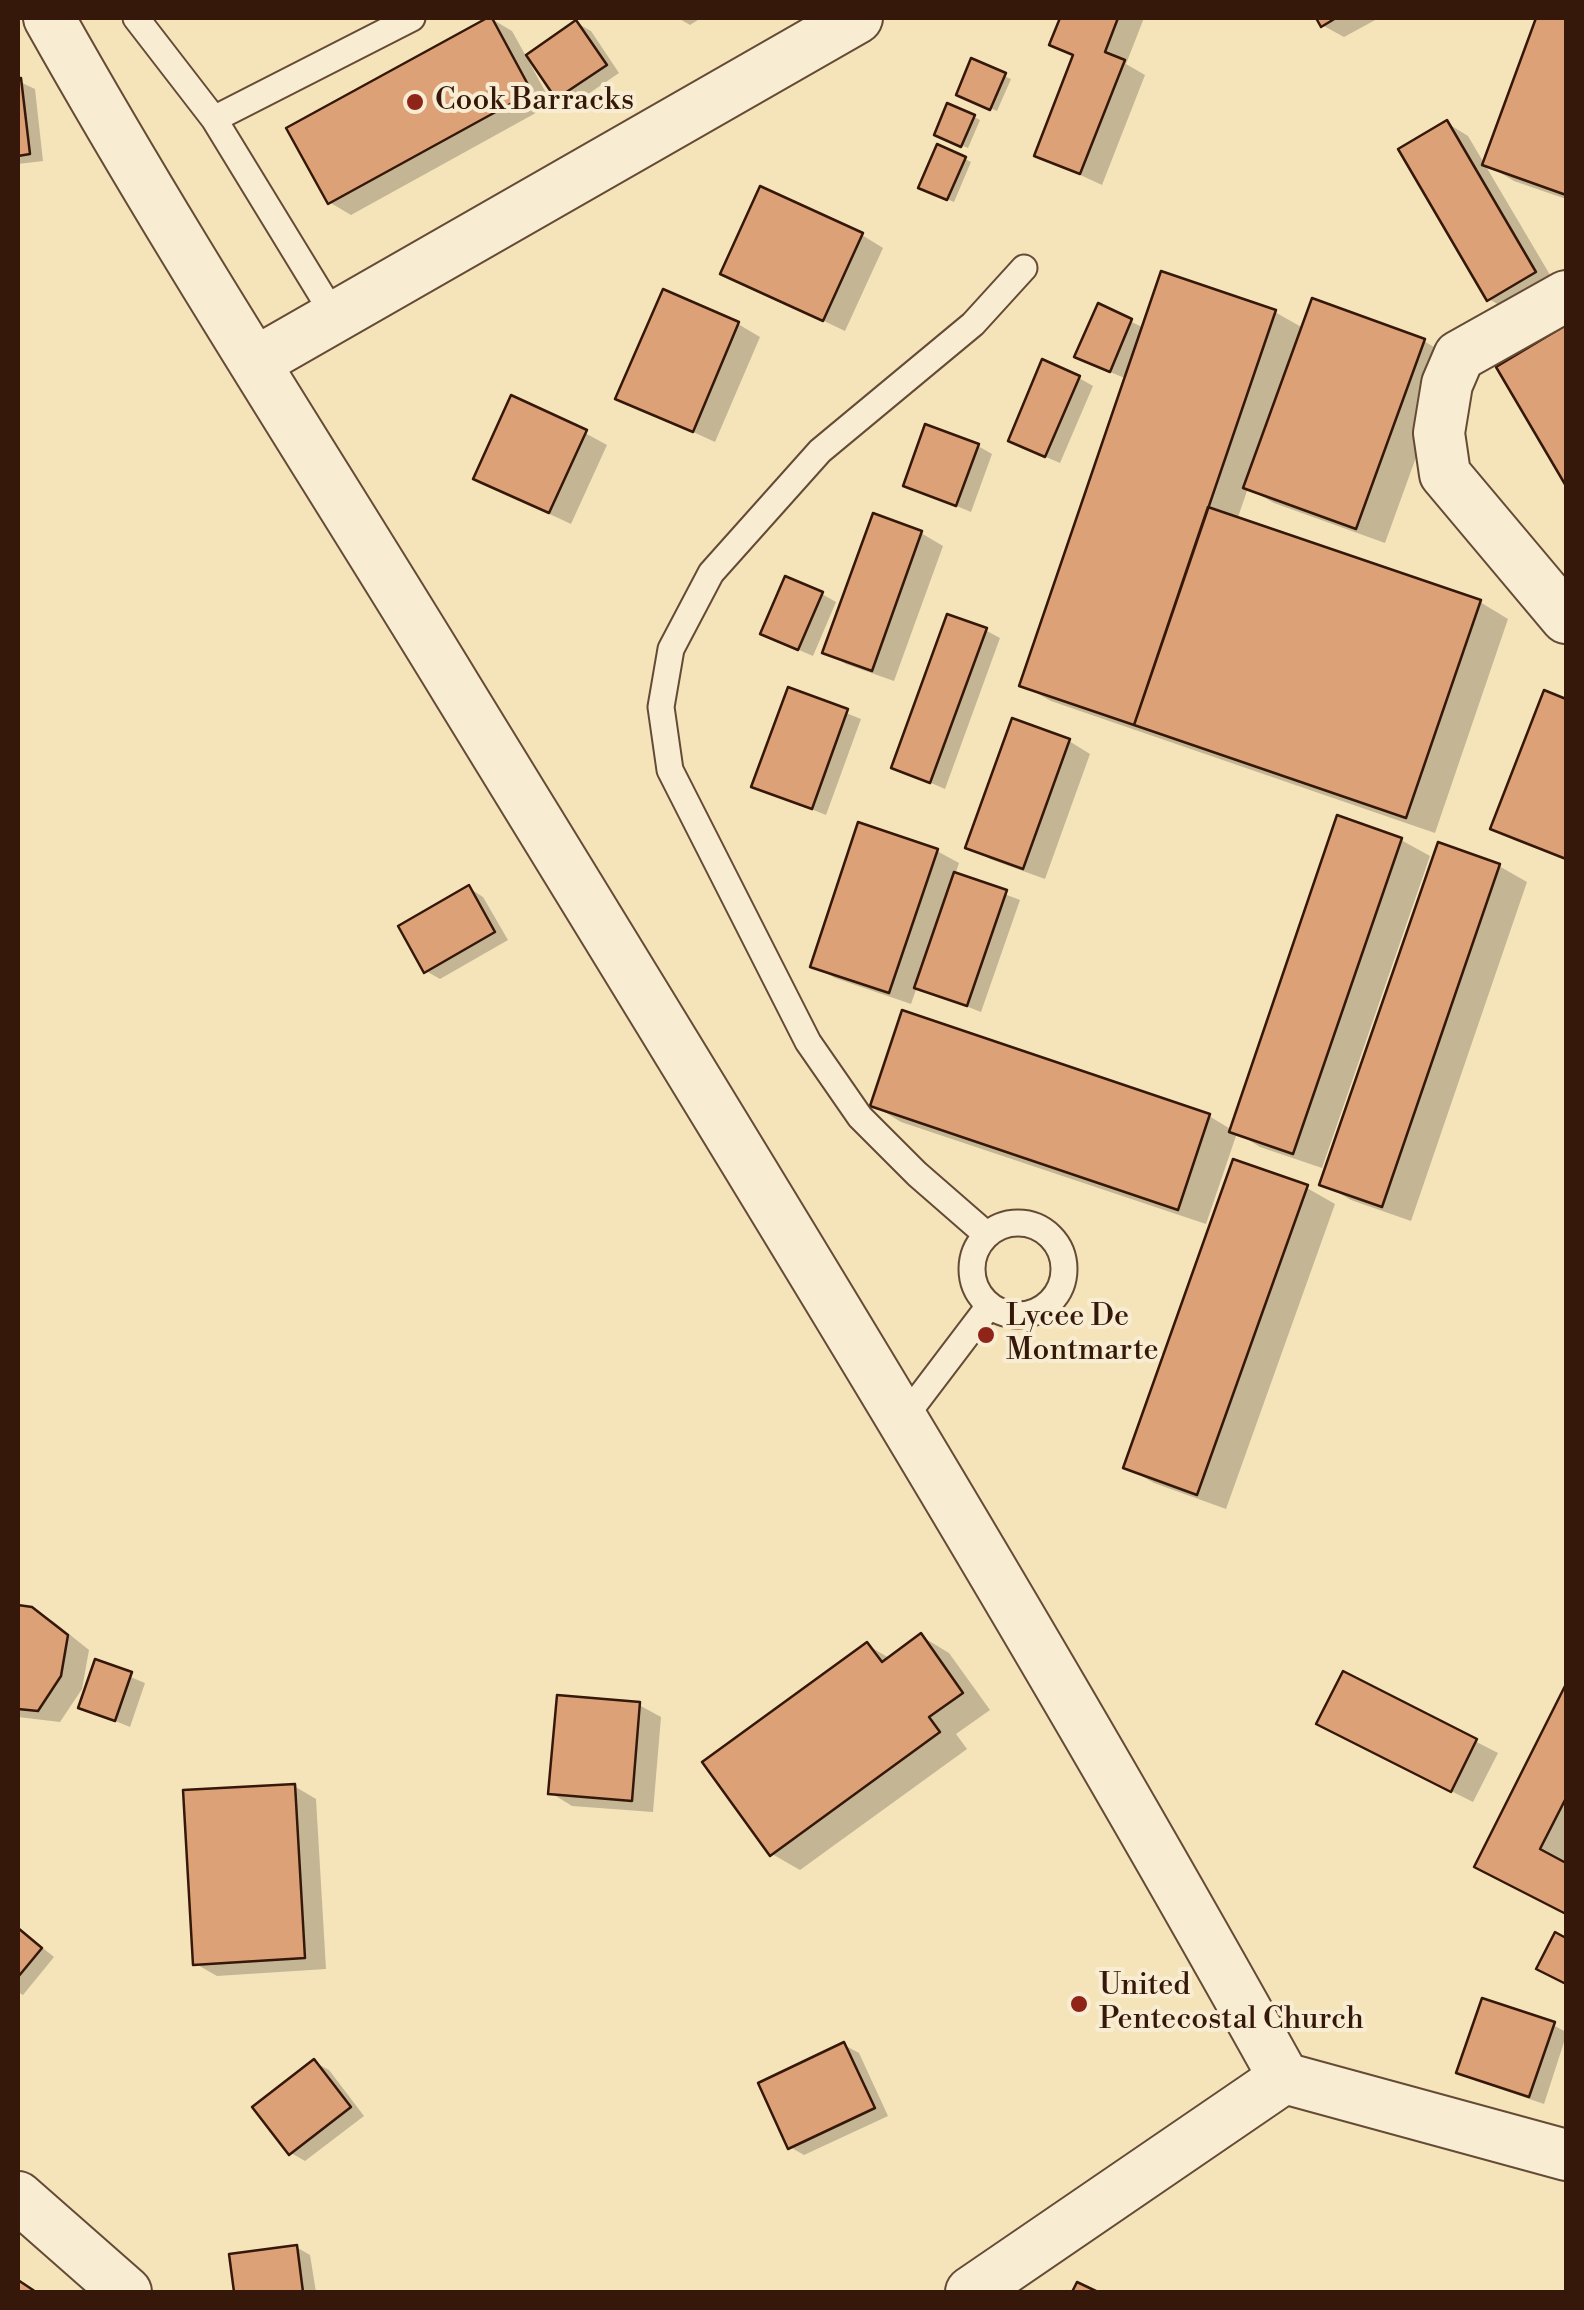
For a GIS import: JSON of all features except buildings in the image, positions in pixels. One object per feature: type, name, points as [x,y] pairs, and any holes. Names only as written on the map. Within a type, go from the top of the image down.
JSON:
[{"type":"street","points":[[50,18],[138,176],[904,1418],[1171,1874],[1284,2078],[1566,2154]]},
{"type":"street","points":[[256,362],[857,18]]},
{"type":"street","points":[[1566,296],[1459,356],[1446,384],[1438,434],[1445,474],[1566,618]]},
{"type":"street","points":[[971,2292],[1284,2078]]},
{"type":"street","points":[[18,2197],[126,2292]]},
{"type":"lane","points":[[136,18],[214,119],[335,316]]},
{"type":"lane","points":[[214,119],[412,18]]},
{"type":"lane","points":[[987,1235],[860,1117],[808,1042],[670,770],[661,707],[672,650],[711,574],[820,452],[973,324],[1024,268]]},
{"type":"lane","points":[[1017,1223],[1033,1226],[1058,1246],[1064,1277],[1048,1304],[1034,1313],[1018,1316],[989,1306],[973,1279],[978,1248],[987,1235],[1001,1226],[1017,1223]]},
{"type":"lane","points":[[904,1418],[989,1306]]},
{"type":"place","name":"Cook Barracks","points":[[415,102]]},
{"type":"place","name":"Lycee De Montmarte","points":[[986,1335]]},
{"type":"place","name":"United Pentecostal Church","points":[[1079,2004]]}]
